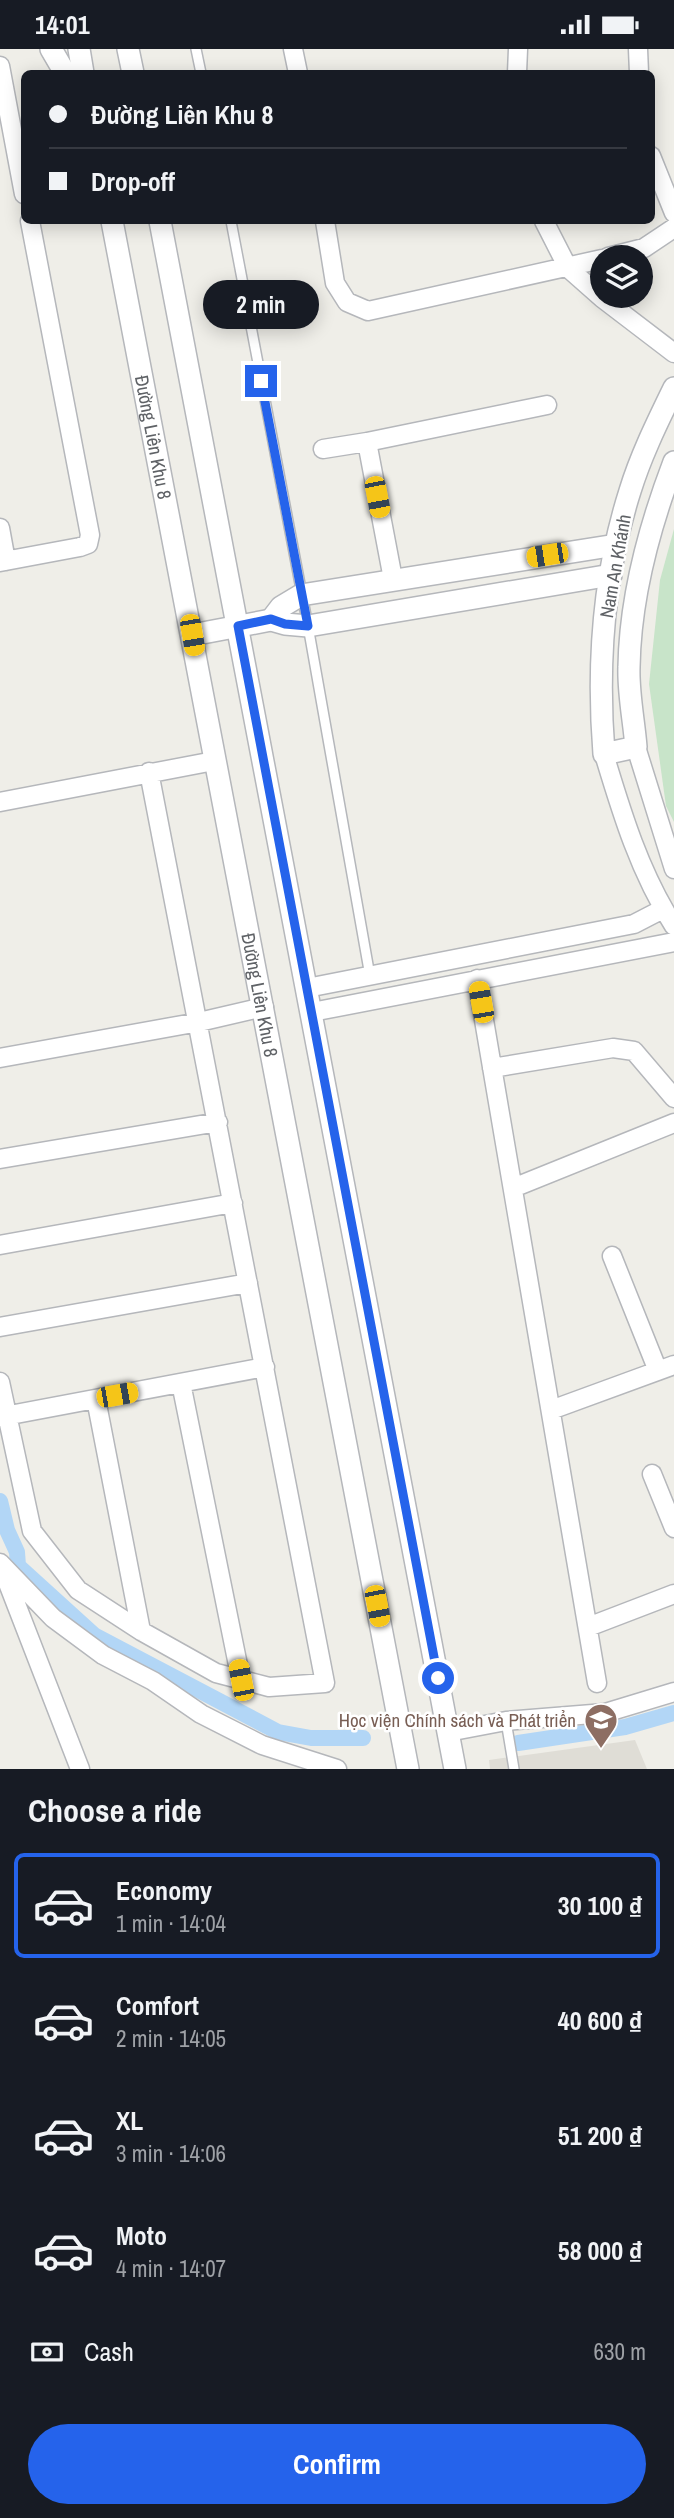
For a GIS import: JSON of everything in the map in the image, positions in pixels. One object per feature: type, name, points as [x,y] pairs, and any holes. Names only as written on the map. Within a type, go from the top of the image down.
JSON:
[{"type":"street","points":[[51,49],[63,70]]},
{"type":"street","points":[[79,49],[82,70]]},
{"type":"street","points":[[128,49],[132,70]]},
{"type":"street","points":[[293,49],[297,70]]},
{"type":"street","points":[[517,70],[518,49]]},
{"type":"street","points":[[638,49],[639,70]]},
{"type":"street","points":[[0,66],[21,178]]},
{"type":"street","points":[[655,166],[674,213]]},
{"type":"street","points":[[0,528],[3,562],[80,547],[88,544],[90,535],[31,224]]},
{"type":"street","name":"Đường Liên Khu 8","points":[[113,224],[408,1769]]},
{"type":"street","points":[[161,224],[448,1732],[451,1768]]},
{"type":"street","points":[[325,224],[335,283],[347,302],[368,311],[590,262]]},
{"type":"street","points":[[546,224],[568,268],[674,353]]},
{"type":"street","points":[[648,245],[674,227]]},
{"type":"street","name":"Nam An Khánh","points":[[604,754],[600,702],[603,637],[616,545],[631,489],[674,388]]},
{"type":"street","points":[[323,449],[547,405]]},
{"type":"street","points":[[367,442],[393,579]]},
{"type":"street","name":"Nam An Khánh","points":[[636,747],[628,667],[638,582],[674,462]]},
{"type":"street","points":[[271,619],[281,607],[301,595],[616,545]]},
{"type":"street","points":[[574,551],[578,581]]},
{"type":"street","points":[[466,568],[470,598]]},
{"type":"street","points":[[192,635],[271,619],[285,624],[308,626],[611,575]]},
{"type":"street","points":[[674,870],[636,747],[604,754],[631,842],[674,926]]},
{"type":"street","points":[[0,802],[214,761]]},
{"type":"street","points":[[0,1382],[3,1416],[32,1531],[78,1590],[141,1631],[216,1673],[269,1687],[325,1683],[149,772]]},
{"type":"street","points":[[307,988],[634,924],[663,909]]},
{"type":"street","points":[[312,1013],[674,942]]},
{"type":"street","points":[[534,944],[537,968]]},
{"type":"street","points":[[477,979],[597,1683]]},
{"type":"street","points":[[0,1058],[199,1022],[264,1007]]},
{"type":"street","points":[[492,1068],[613,1048],[634,1051],[674,1098]]},
{"type":"street","points":[[0,1159],[218,1122]]},
{"type":"street","points":[[513,1188],[674,1123]]},
{"type":"street","points":[[0,1245],[233,1203]]},
{"type":"street","points":[[551,1410],[666,1368],[612,1255]]},
{"type":"street","points":[[0,1327],[248,1283]]},
{"type":"street","points":[[3,1416],[265,1367]]},
{"type":"street","points":[[181,1383],[241,1680]]},
{"type":"street","points":[[96,1399],[141,1631]]},
{"type":"street","points":[[652,1474],[674,1528]]},
{"type":"street","points":[[0,1563],[79,1769]]},
{"type":"street","points":[[0,1563],[53,1618],[103,1655],[153,1681],[201,1714],[262,1745],[337,1769]]},
{"type":"street","points":[[588,1627],[674,1594]]},
{"type":"street","points":[[448,1732],[506,1721],[605,1713],[674,1692]]},
{"type":"lane","points":[[196,49],[200,70]]},
{"type":"lane","points":[[232,224],[308,626],[370,976]]},
{"type":"lane","points":[[506,1721],[514,1769]]},
{"type":"shaded area","name":"Học viện Chính sách và Phát triển","points":[[635,1740],[647,1769],[490,1769],[489,1760]]},
{"type":"green space","points":[[674,529],[674,822],[666,806],[649,684],[660,580]]},
{"type":"waterway","points":[[0,1501],[7,1530],[17,1552],[18,1566],[94,1635],[278,1732],[311,1738],[363,1738]]},
{"type":"waterway","points":[[518,1743],[625,1727],[674,1713]]},
{"type":"place","name":"Học viện Chính sách và Phát triển","points":[[601,1750]]},
{"type":"route","points":[[261,381],[308,626],[285,624],[271,619],[238,626],[438,1678]]}]
